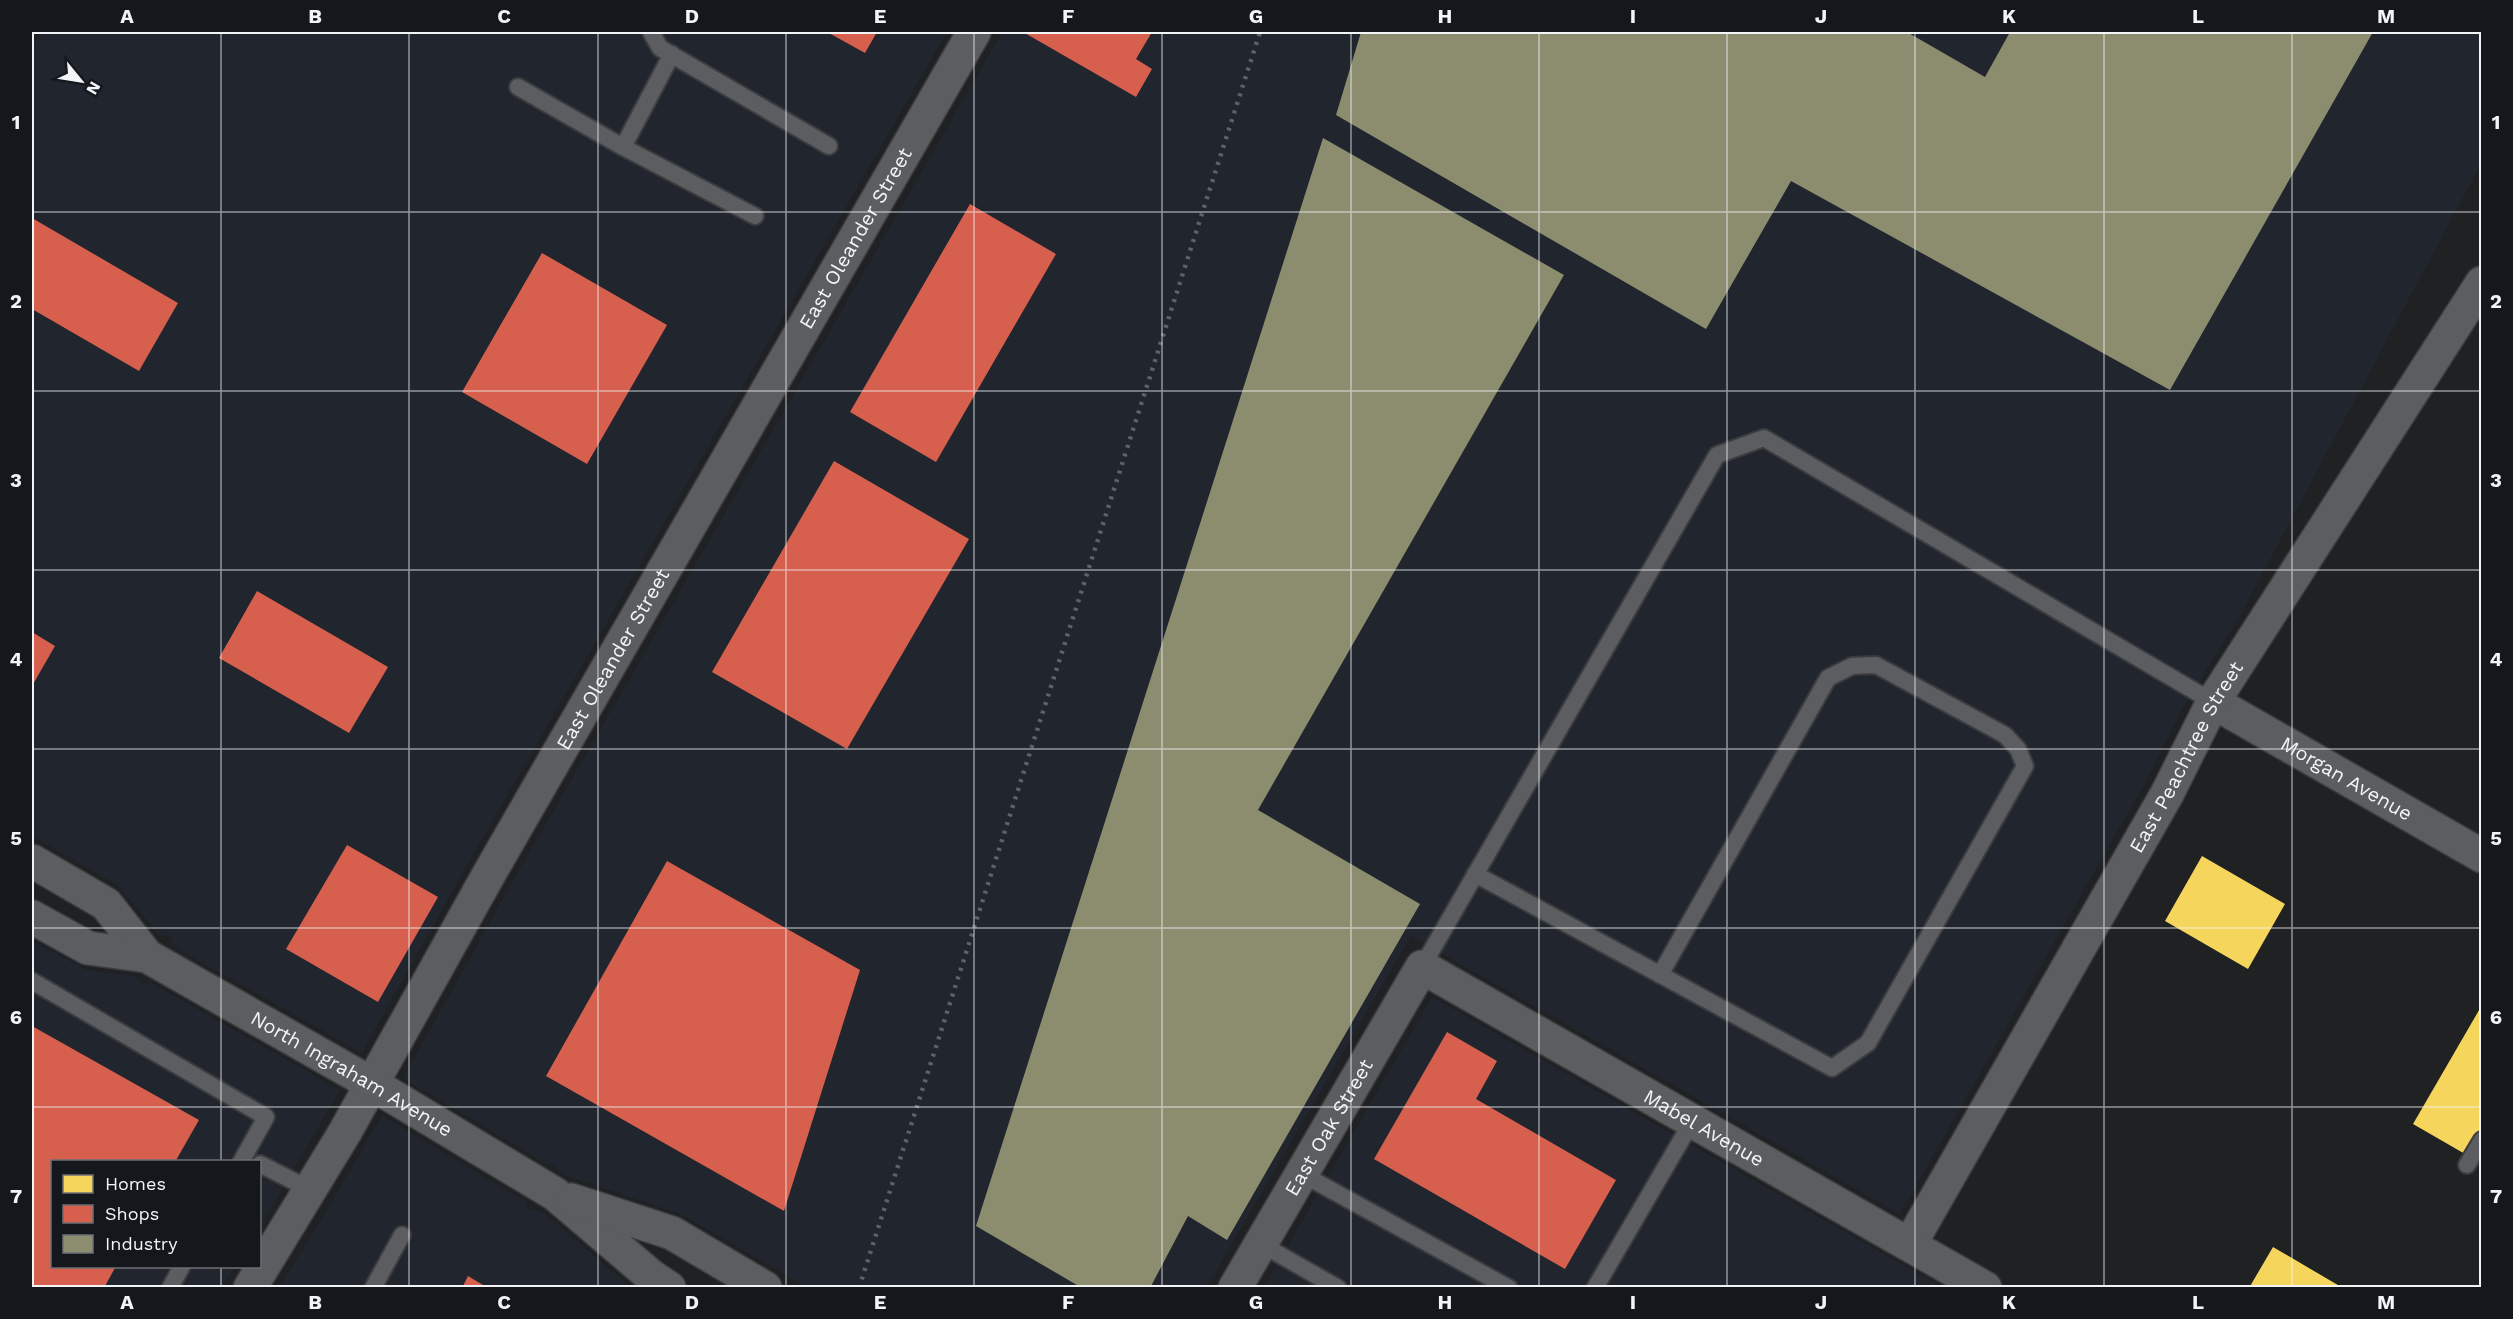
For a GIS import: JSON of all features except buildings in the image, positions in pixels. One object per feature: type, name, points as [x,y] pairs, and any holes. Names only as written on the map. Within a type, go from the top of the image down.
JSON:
[{"type":"street","name":"East Oleander Street","points":[[250,1287],[311,1190],[495,864],[974,32]]},
{"type":"street","name":"East Peachtree Street","points":[[1910,1244],[2167,794],[2213,702],[2481,283]]},
{"type":"street","name":"Morgan Avenue","points":[[2213,702],[2481,856]]},
{"type":"street","name":"North Ingraham Avenue","points":[[32,861],[106,904],[147,956]]},
{"type":"street","name":"North Ingraham Avenue","points":[[32,917],[88,948],[147,956],[372,1084],[555,1194],[651,1276],[669,1287]]},
{"type":"street","name":"Mabel Avenue","points":[[1422,967],[1986,1287]]},
{"type":"street","name":"East Oak Street","points":[[1235,1287],[1422,967]]},
{"type":"street","name":"North Ingraham Avenue","points":[[555,1194],[672,1233],[765,1287]]},
{"type":"lane","points":[[651,32],[660,48],[829,146]]},
{"type":"lane","points":[[623,147],[672,54]]},
{"type":"lane","points":[[518,87],[623,147],[755,216]]},
{"type":"lane","points":[[1422,967],[1717,455],[1764,438],[2213,702]]},
{"type":"lane","points":[[1475,874],[1660,975],[1832,1068],[1868,1043],[2025,766],[2018,749],[2005,735],[1876,665],[1852,666],[1828,678],[1660,975]]},
{"type":"lane","points":[[32,981],[266,1117],[250,1160]]},
{"type":"lane","points":[[1595,1287],[1693,1120]]},
{"type":"lane","points":[[2467,1165],[2481,1140]]},
{"type":"lane","points":[[261,1166],[311,1190]]},
{"type":"lane","points":[[1302,1174],[1509,1287]]},
{"type":"lane","points":[[373,1287],[402,1235]]},
{"type":"lane","points":[[1261,1244],[1331,1286]]},
{"type":"lane","points":[[170,1287],[181,1268]]},
{"type":"shaded area","points":[[41,32],[947,32],[469,862],[362,1053],[171,945],[172,937],[159,935],[117,885],[32,836],[32,48]]},
{"type":"shaded area","points":[[1002,32],[2481,32],[2481,164],[2240,616],[2182,709],[2145,783],[1900,1214],[1411,936],[1207,1287],[807,1287],[682,1215],[565,1175],[551,1164],[548,1165],[403,1078],[510,886]]},
{"type":"shaded area","points":[[32,941],[87,970],[136,976],[144,986],[150,982],[340,1090],[261,1226],[261,1160],[51,1160],[51,1268],[234,1268],[222,1287],[32,1287]]},
{"type":"shaded area","points":[[1432,997],[1942,1287],[1263,1288]]},
{"type":"shaded area","points":[[382,1115],[528,1203],[526,1207],[544,1213],[631,1287],[279,1288]]},
{"type":"railway","points":[[859,1288],[1260,32]]}]
